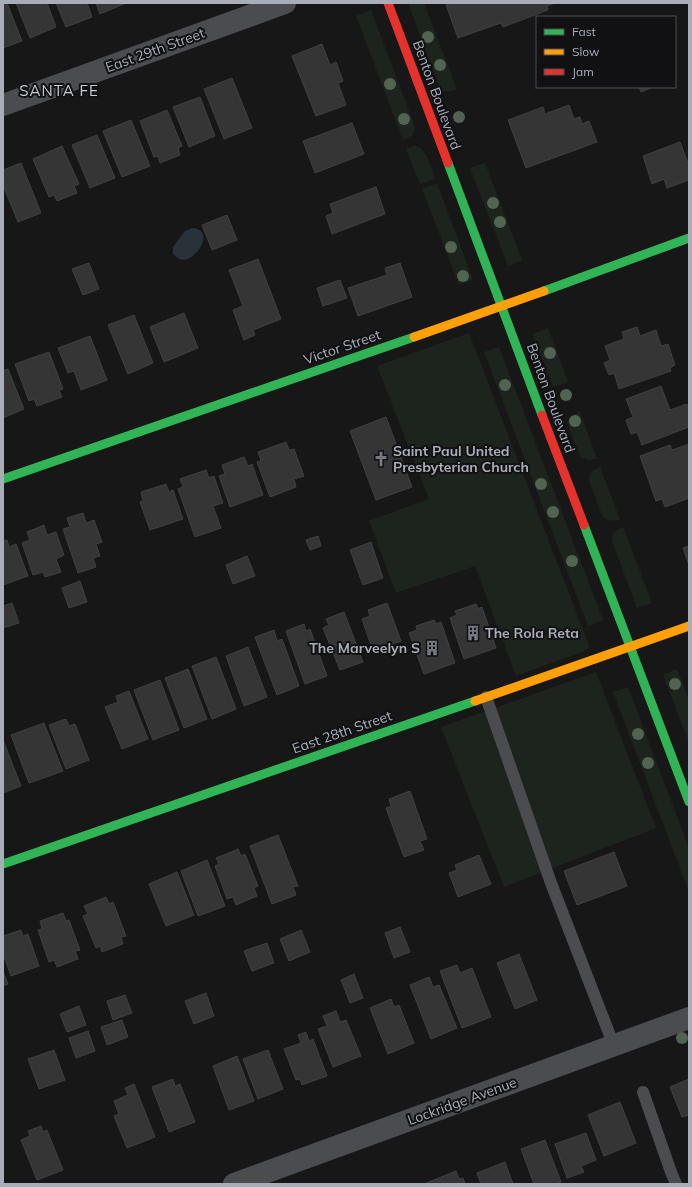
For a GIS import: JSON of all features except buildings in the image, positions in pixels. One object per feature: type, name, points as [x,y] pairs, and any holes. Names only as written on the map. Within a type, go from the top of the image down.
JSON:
[{"type":"street","name":"East 29th Street","points":[[3,105],[285,3]]},
{"type":"street","name":"Benton Boulevard","points":[[388,3],[629,648],[689,802]]},
{"type":"street","name":"Victor Street","points":[[3,479],[502,307],[689,238]]},
{"type":"street","name":"East 28th Street","points":[[3,864],[486,698],[689,626]]},
{"type":"street","name":"Lockridge Avenue","points":[[234,1184],[689,1018]]},
{"type":"lane","points":[[486,698],[551,883],[614,1046]]},
{"type":"lane","points":[[643,1092],[676,1184]]},
{"type":"shaded area","points":[[408,3],[424,3],[457,90],[447,91],[443,90],[439,86]]},
{"type":"shaded area","points":[[371,10],[415,127],[413,135],[403,140],[356,16]]},
{"type":"shaded area","points":[[414,146],[418,147],[425,154],[435,179],[420,184],[406,149]]},
{"type":"shaded area","points":[[485,163],[522,260],[508,266],[470,168]]},
{"type":"shaded area","points":[[437,183],[473,280],[459,285],[422,189]]},
{"type":"shaded area","points":[[192,228],[199,230],[203,234],[202,245],[189,259],[184,260],[173,254],[173,247],[185,231]]},
{"type":"shaded area","points":[[548,328],[568,382],[553,387],[533,334]]},
{"type":"shaded area","points":[[469,333],[590,648],[516,676],[475,566],[396,593],[369,521],[429,499],[377,366]]},
{"type":"shaded area","points":[[499,347],[603,620],[588,626],[484,352]]},
{"type":"shaded area","points":[[580,412],[597,459],[588,460],[580,456],[568,425],[570,418]]},
{"type":"shaded area","points":[[600,467],[620,519],[611,521],[603,517],[589,481],[592,472]]},
{"type":"shaded area","points":[[623,527],[652,603],[637,608],[612,541],[613,533]]},
{"type":"shaded area","points":[[677,669],[689,700],[689,743],[663,675]]},
{"type":"shaded area","points":[[596,672],[656,828],[504,887],[441,727]]},
{"type":"shaded area","points":[[628,687],[689,848],[689,892],[613,692]]},
{"type":"traffic: fast","points":[[448,163],[542,415]]},
{"type":"traffic: fast","points":[[544,291],[689,238]]},
{"type":"traffic: fast","points":[[3,479],[414,337]]},
{"type":"traffic: fast","points":[[584,525],[689,802]]},
{"type":"traffic: fast","points":[[3,864],[475,701]]},
{"type":"traffic: slow","points":[[414,337],[544,291]]},
{"type":"traffic: slow","points":[[475,701],[689,626]]},
{"type":"traffic: jam","points":[[388,3],[448,163]]},
{"type":"traffic: jam","points":[[542,415],[584,525]]},
{"type":"place","name":"Saint Paul United Presbyterian Church","points":[[381,459]]},
{"type":"place","name":"The Rola Reta","points":[[473,633]]},
{"type":"place","name":"The Marveelyn S","points":[[432,648]]},
{"type":"district","name":"SANTA FE","points":[[59,90]]}]
